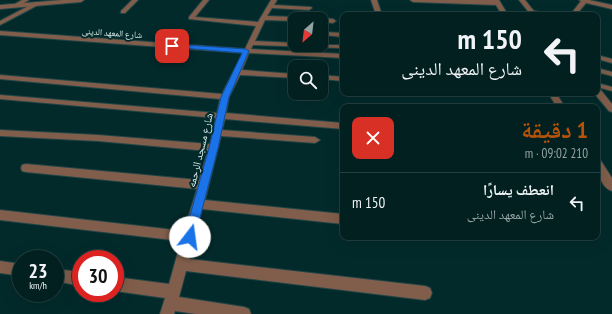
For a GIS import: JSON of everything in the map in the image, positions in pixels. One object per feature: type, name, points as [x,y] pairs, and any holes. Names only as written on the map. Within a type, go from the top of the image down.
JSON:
[{"type":"street","points":[[15,6],[26,0]]},
{"type":"street","points":[[0,7],[81,0]]},
{"type":"street","points":[[123,12],[135,0]]},
{"type":"street","points":[[206,0],[191,18],[261,21],[288,19]]},
{"type":"street","points":[[374,0],[378,12]]},
{"type":"street","points":[[413,0],[497,2],[503,12]]},
{"type":"street","points":[[522,0],[532,12]]},
{"type":"street","points":[[575,12],[583,0],[612,7]]},
{"type":"street","points":[[0,23],[36,3]]},
{"type":"street","points":[[272,3],[309,8]]},
{"type":"street","name":"شارع مسجد الرحمه","points":[[170,303],[190,237],[214,148],[216,133],[225,97],[261,21],[272,3]]},
{"type":"street","points":[[328,21],[333,21]]},
{"type":"street","name":"شارع المعهد الدينى","points":[[0,33],[248,47],[340,56]]},
{"type":"street","points":[[328,34],[340,35]]},
{"type":"street","points":[[248,47],[288,45]]},
{"type":"street","points":[[328,46],[338,47]]},
{"type":"street","points":[[600,58],[612,61]]},
{"type":"street","points":[[600,71],[612,74]]},
{"type":"street","points":[[236,72],[288,76]]},
{"type":"street","points":[[0,77],[225,97]]},
{"type":"street","points":[[328,78],[340,79]]},
{"type":"street","points":[[600,85],[612,89]]},
{"type":"street","points":[[600,95],[610,106]]},
{"type":"street","points":[[0,97],[340,126]]},
{"type":"street","points":[[0,133],[106,139],[214,148]]},
{"type":"street","points":[[216,133],[315,140]]},
{"type":"street","points":[[26,168],[204,185]]},
{"type":"street","points":[[600,169],[612,187]]},
{"type":"street","points":[[199,204],[340,219]]},
{"type":"street","points":[[0,215],[190,237]]},
{"type":"street","points":[[182,264],[425,293]]},
{"type":"street","points":[[0,267],[12,269]]},
{"type":"street","points":[[124,287],[170,303],[244,314]]},
{"type":"route","points":[[172,46],[246,51],[225,97],[216,133],[214,148],[190,237]]}]
